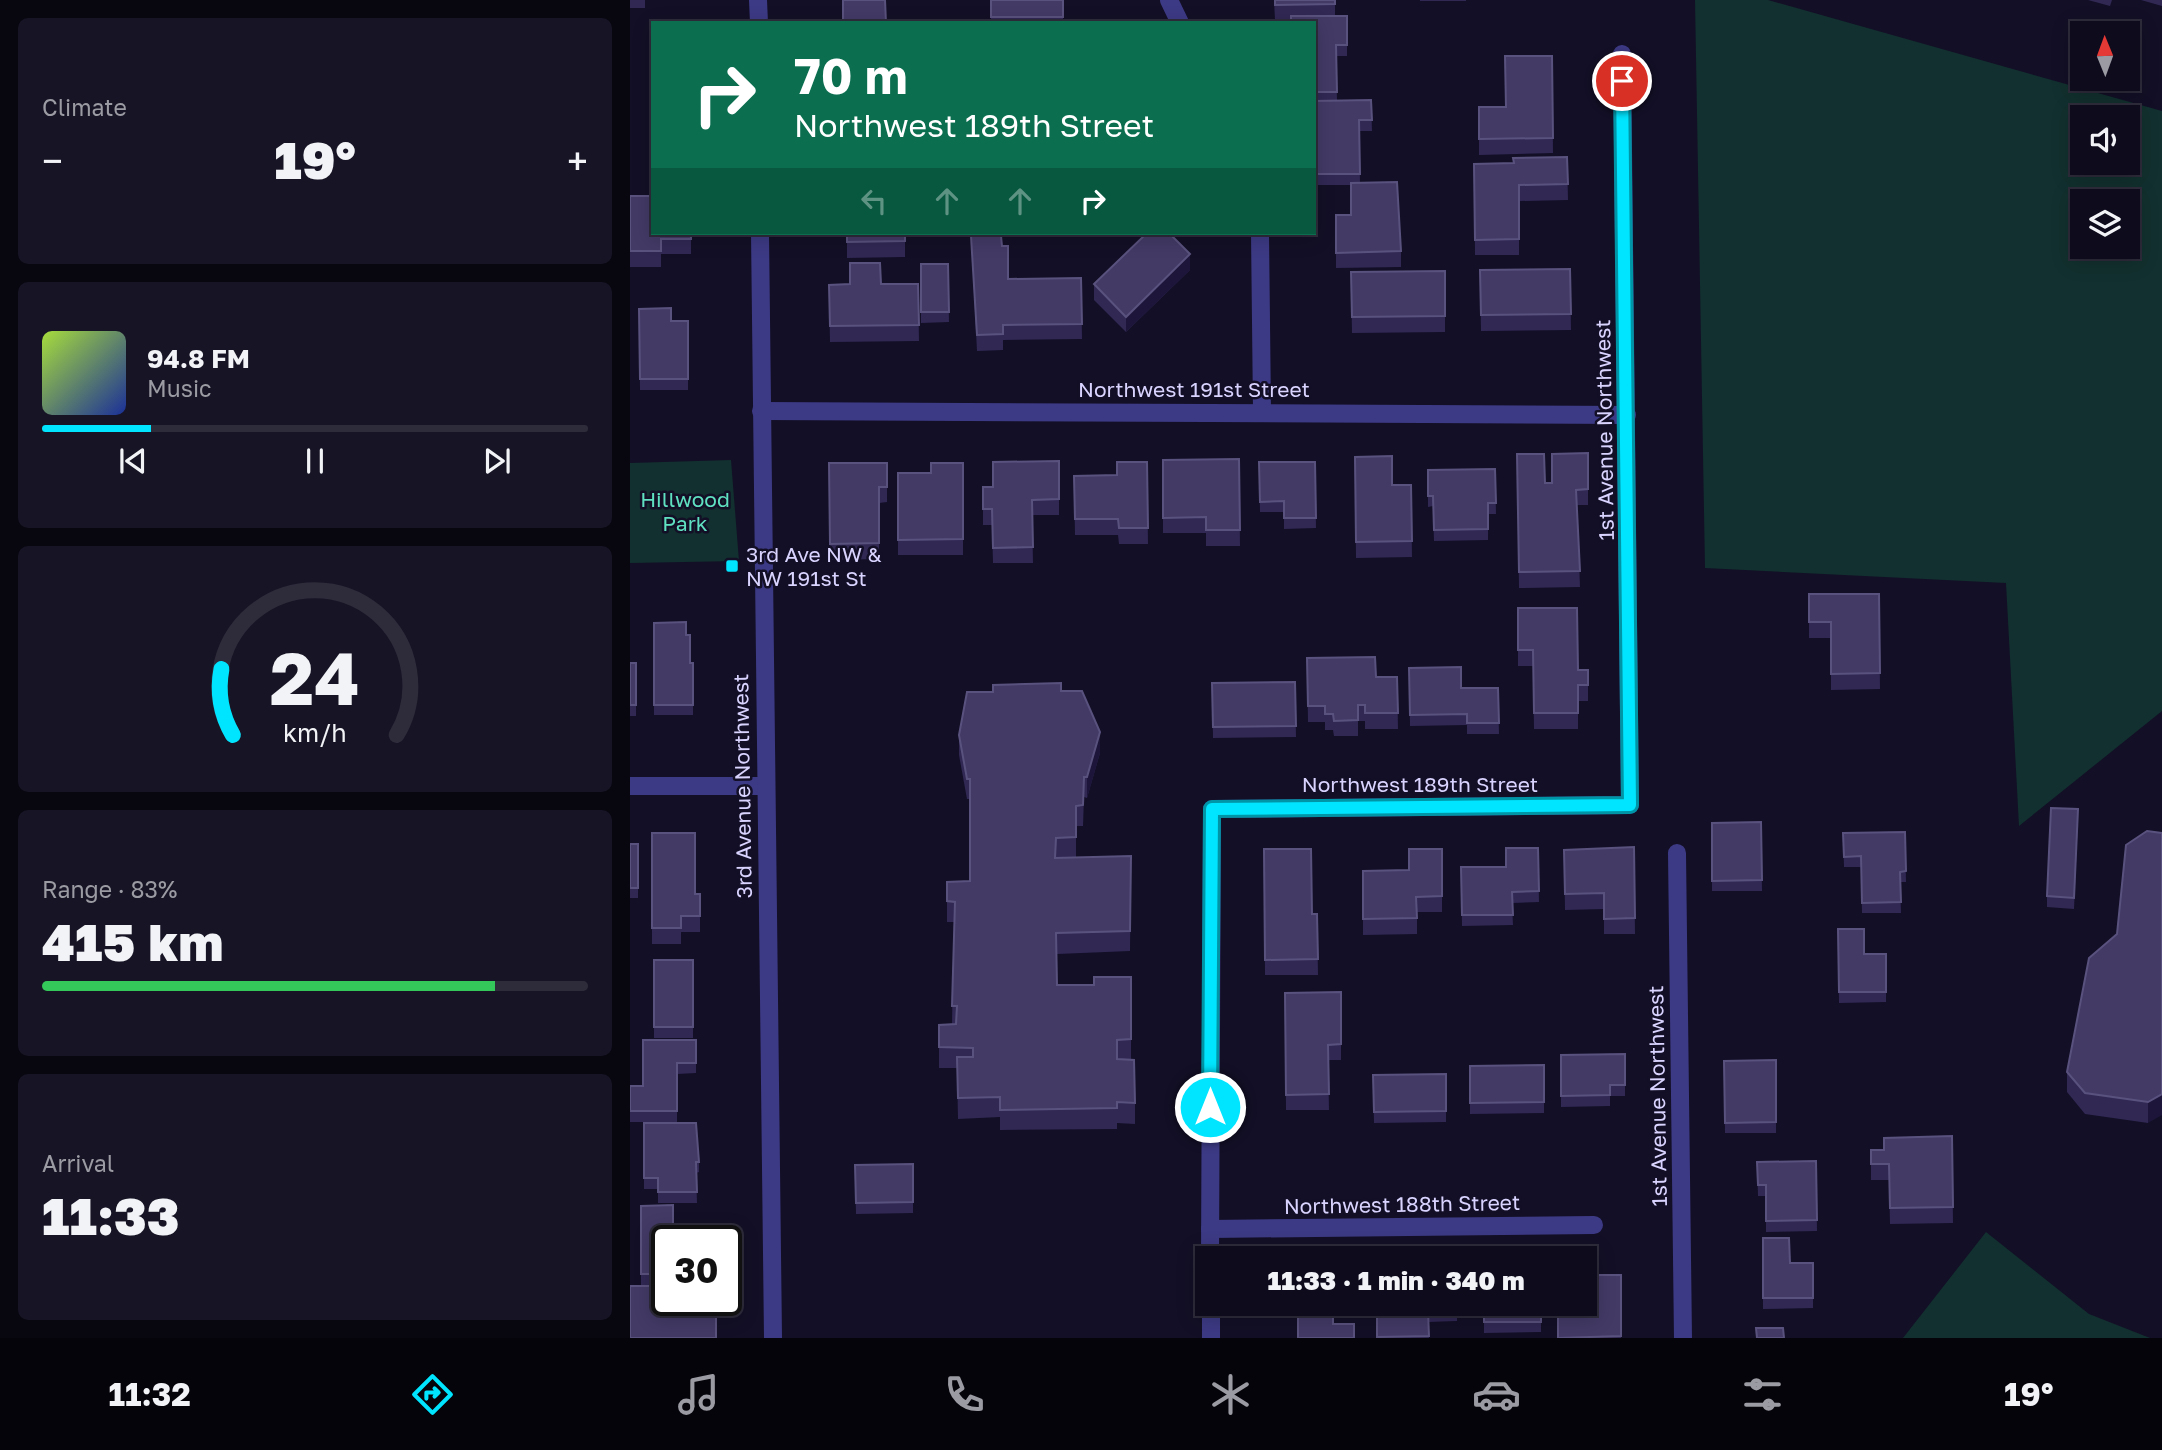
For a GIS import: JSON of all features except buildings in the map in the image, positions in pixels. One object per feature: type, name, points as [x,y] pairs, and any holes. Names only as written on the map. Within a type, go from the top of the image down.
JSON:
[{"type":"street","points":[[758,0],[758,21]]},
{"type":"street","points":[[1169,0],[1179,21]]},
{"type":"street","name":"1st Avenue Northwest","points":[[1622,54],[1630,805]]},
{"type":"street","name":"3rd Avenue Northwest","points":[[760,235],[764,786],[773,1338]]},
{"type":"street","points":[[1260,235],[1262,411]]},
{"type":"street","name":"Northwest 191st Street","points":[[761,411],[1262,411],[1626,415]]},
{"type":"street","points":[[630,786],[764,786]]},
{"type":"street","name":"Northwest 189th Street","points":[[1210,1229],[1212,809],[1630,805]]},
{"type":"street","name":"1st Avenue Northwest","points":[[1676,853],[1684,1338]]},
{"type":"street","name":"Northwest 188th Street","points":[[1210,1229],[1594,1225]]},
{"type":"street","points":[[1210,1229],[1210,1246]]},
{"type":"street","points":[[1211,1316],[1211,1338]]},
{"type":"green space","points":[[1695,0],[1768,0],[2070,85],[2070,91],[2091,91],[2162,111],[2162,711],[2019,826],[2006,583],[1705,568]]},
{"type":"green space","name":"Hillwood Park","points":[[731,460],[739,561],[630,563],[630,463]]},
{"type":"green space","points":[[1986,1232],[2089,1314],[2150,1338],[1903,1338]]},
{"type":"place","name":"3rd Ave NW & NW 191st St","points":[[732,566]]},
{"type":"route","points":[[1210,1107],[1212,809],[1630,805],[1622,81]]}]
